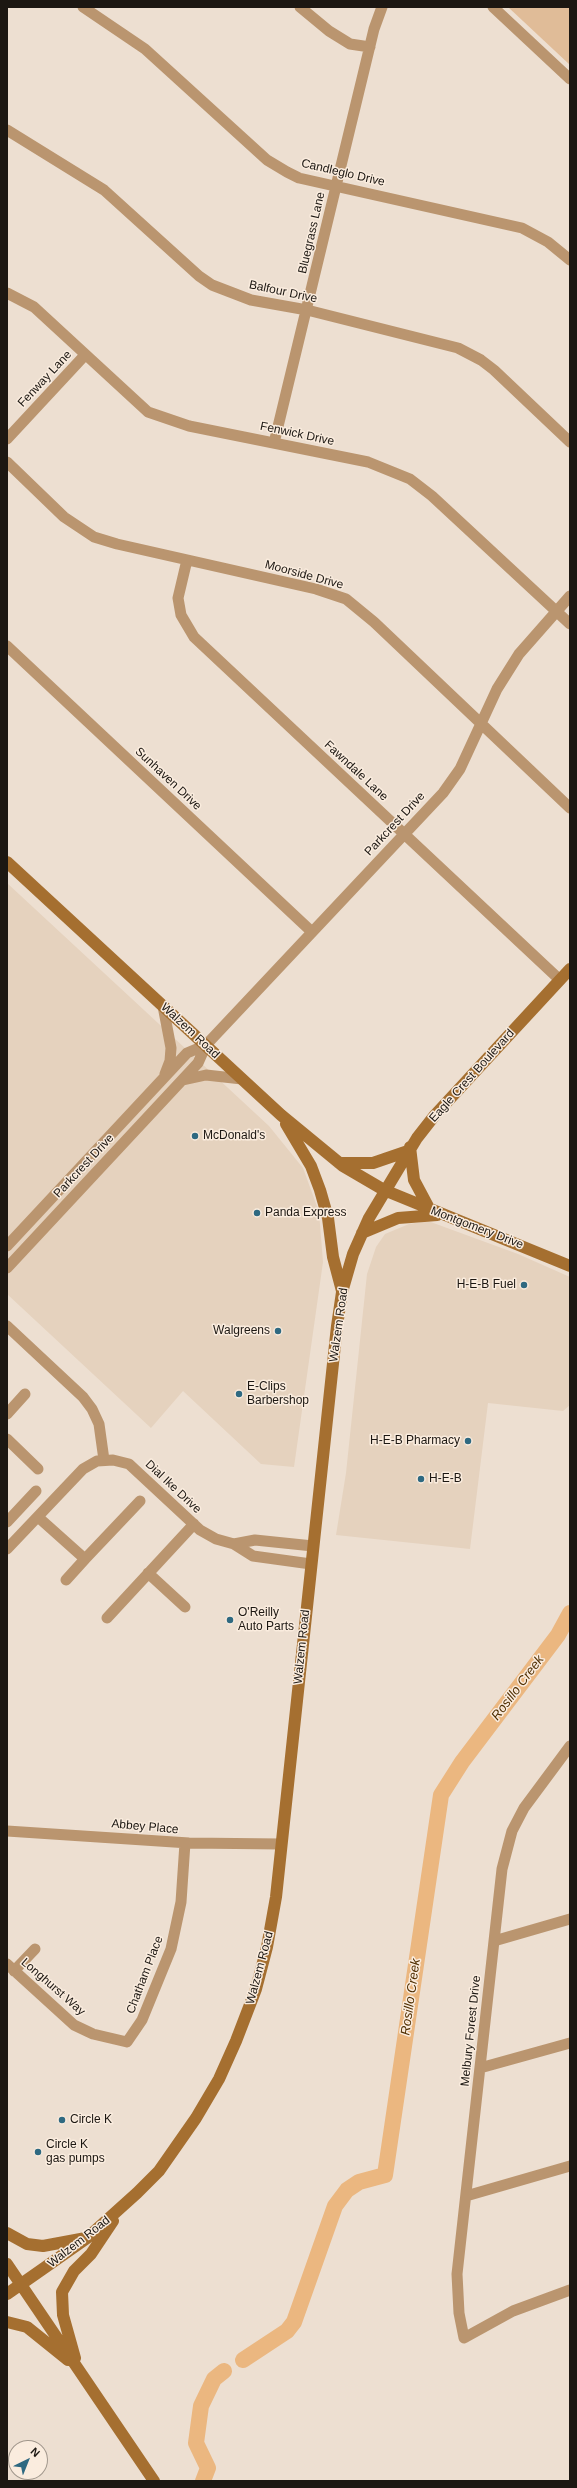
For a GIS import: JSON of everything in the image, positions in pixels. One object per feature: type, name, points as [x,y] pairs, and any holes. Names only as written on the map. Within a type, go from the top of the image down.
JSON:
[{"type":"main road","name":"Walzem Road","points":[[7,862],[280,1115],[339,1163],[384,1190],[362,1233],[342,1292],[281,1844],[267,1947],[256,1989],[236,2041],[219,2079],[196,2118],[159,2170],[88,2238],[7,2294]]},
{"type":"main road","name":"Eagle Crest Boulevard","points":[[384,1190],[409,1149],[435,1115],[570,969]]},
{"type":"main road","points":[[280,1115],[311,1166],[320,1190],[328,1218],[333,1257],[342,1292]]},
{"type":"main road","points":[[339,1163],[373,1163],[409,1149],[414,1180],[430,1210]]},
{"type":"main road","name":"Montgomery Drive","points":[[384,1190],[570,1266]]},
{"type":"main road","points":[[362,1233],[398,1218],[442,1214]]},
{"type":"main road","points":[[78,2368],[63,2315],[62,2292],[74,2271],[92,2254],[122,2207]]},
{"type":"main road","points":[[7,2232],[28,2244],[43,2246],[88,2238]]},
{"type":"main road","points":[[7,2264],[154,2481]]},
{"type":"main road","points":[[7,2322],[27,2328],[78,2368]]},
{"type":"street","name":"Candleglo Drive","points":[[83,7],[156,58],[267,160],[299,178],[337,185],[522,228],[544,239],[570,260]]},
{"type":"street","points":[[300,7],[328,32],[350,44],[370,47]]},
{"type":"street","name":"Bluegrass Lane","points":[[274,443],[370,47],[382,7]]},
{"type":"street","points":[[493,7],[570,79]]},
{"type":"street","name":"Balfour Drive","points":[[7,130],[104,190],[199,276],[212,285],[251,300],[307,310],[446,344],[470,354],[494,370],[570,442]]},
{"type":"street","name":"Fenwick Drive","points":[[7,293],[34,307],[148,412],[190,426],[368,462],[410,479],[432,496],[570,624]]},
{"type":"street","name":"Fenway Lane","points":[[7,439],[85,355]]},
{"type":"street","name":"Moorside Drive","points":[[7,462],[64,517],[84,532],[106,541],[316,589],[346,600],[374,622],[570,808]]},
{"type":"street","name":"Fawndale Lane","points":[[187,560],[178,598],[181,615],[194,637],[560,980]]},
{"type":"street","name":"Parkcrest Drive","points":[[7,1268],[198,1063],[206,1045],[404,834],[451,781],[460,769],[497,689],[519,654],[570,596]]},
{"type":"street","name":"Sunhaven Drive","points":[[7,646],[312,932]]},
{"type":"street","name":"Parkcrest Drive","points":[[163,1006],[170,1048],[170,1061],[163,1079]]},
{"type":"street","name":"Parkcrest Drive","points":[[7,1246],[188,1053],[206,1045]]},
{"type":"street","points":[[181,1081],[206,1075],[242,1079]]},
{"type":"street","points":[[7,1326],[83,1397],[92,1409],[99,1424],[104,1460]]},
{"type":"street","points":[[7,1414],[25,1394]]},
{"type":"street","points":[[7,1439],[38,1469]]},
{"type":"street","name":"Dial Ike Drive","points":[[7,1550],[83,1469],[97,1461],[113,1460],[129,1464],[194,1524],[216,1539],[234,1544],[253,1556],[311,1564]]},
{"type":"street","points":[[19,1536],[7,1523],[36,1491]]},
{"type":"street","points":[[66,1580],[140,1501]]},
{"type":"street","points":[[38,1517],[85,1559]]},
{"type":"street","points":[[107,1618],[194,1524]]},
{"type":"street","name":"Dial Ike Drive","points":[[234,1544],[255,1540],[314,1546]]},
{"type":"street","points":[[148,1573],[185,1607]]},
{"type":"street","name":"Melbury Forest Drive","points":[[570,1746],[524,1808],[512,1831],[502,1869],[457,2274],[459,2313],[464,2338],[513,2311],[570,2290]]},
{"type":"street","name":"Abbey Place","points":[[7,1831],[185,1843],[281,1844]]},
{"type":"street","name":"Chatham Place","points":[[127,2042],[142,2020],[171,1949],[181,1902],[185,1843]]},
{"type":"street","points":[[494,1942],[570,1919]]},
{"type":"street","points":[[11,1968],[35,1949]]},
{"type":"street","name":"Longhurst Way","points":[[11,1968],[74,2025],[94,2034],[127,2042]]},
{"type":"street","points":[[480,2068],[570,2043]]},
{"type":"street","points":[[466,2196],[570,2166]]},
{"type":"shaded area","points":[[508,7],[570,7],[570,65]]},
{"type":"shaded area","points":[[7,883],[269,1126],[303,1168],[319,1212],[323,1262],[294,1467],[261,1464],[183,1391],[151,1428],[7,1294]]},
{"type":"shaded area","points":[[428,1221],[518,1254],[570,1277],[570,1405],[563,1411],[488,1403],[470,1549],[336,1535],[346,1473],[367,1274],[376,1247],[385,1234],[409,1224]]},
{"type":"waterway","name":"Rosillo Creek","points":[[243,2360],[287,2331],[294,2322],[335,2206],[347,2190],[359,2182],[385,2175],[441,1795],[462,1762],[558,1635],[570,1613]]},
{"type":"waterway","name":"Rosillo Creek","points":[[203,2481],[208,2468],[196,2443],[201,2406],[214,2379],[224,2371]]},
{"type":"place","name":"McDonald's","points":[[195,1136]]},
{"type":"place","name":"Panda Express","points":[[257,1213]]},
{"type":"place","name":"H-E-B Fuel","points":[[524,1285]]},
{"type":"place","name":"Walgreens","points":[[278,1331]]},
{"type":"place","name":"E-Clips Barbershop","points":[[239,1394]]},
{"type":"place","name":"H-E-B Pharmacy","points":[[468,1441]]},
{"type":"place","name":"H-E-B","points":[[421,1479]]},
{"type":"place","name":"O'Reilly Auto Parts","points":[[230,1620]]},
{"type":"place","name":"Circle K","points":[[62,2120]]},
{"type":"place","name":"Circle K gas pumps","points":[[38,2152]]}]
